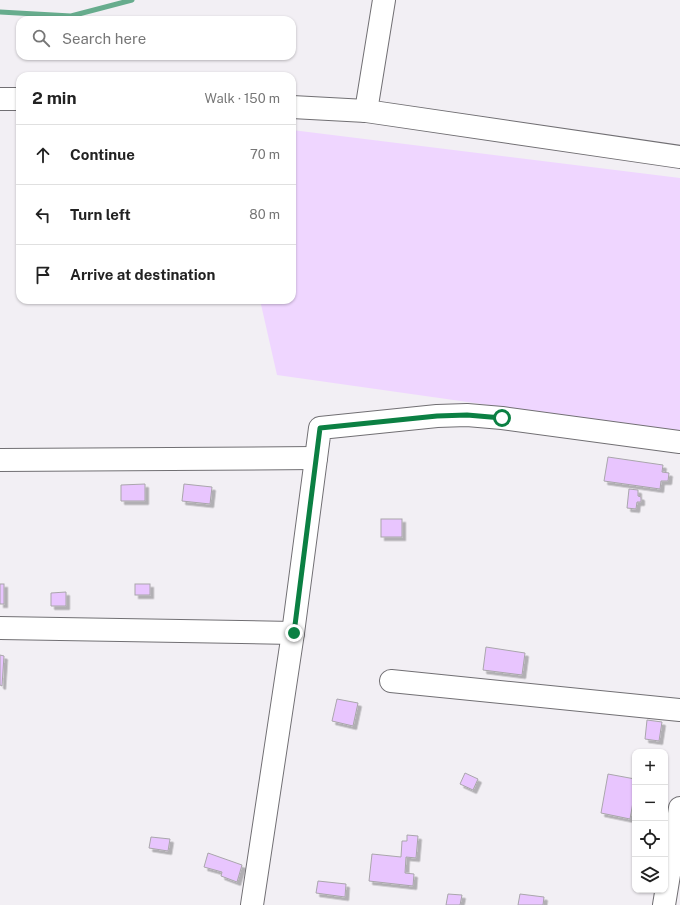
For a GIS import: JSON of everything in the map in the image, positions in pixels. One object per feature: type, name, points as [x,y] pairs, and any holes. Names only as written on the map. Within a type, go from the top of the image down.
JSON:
[{"type":"street","points":[[366,111],[384,0]]},
{"type":"street","points":[[0,99],[16,99]]},
{"type":"street","points":[[296,107],[366,111],[680,157]]},
{"type":"street","points":[[252,905],[294,633],[320,428],[437,416],[467,415],[502,418],[680,442]]},
{"type":"street","points":[[0,460],[316,458]]},
{"type":"street","points":[[0,628],[294,633]]},
{"type":"street","points":[[391,681],[680,710]]},
{"type":"street","points":[[664,905],[680,808]]},
{"type":"shaded area","points":[[296,130],[680,178],[680,432],[277,375],[261,304],[296,304]]},
{"type":"building","points":[[608,457],[663,465],[662,472],[669,473],[668,481],[661,481],[660,489],[604,481]]},
{"type":"building","points":[[145,484],[145,501],[121,501],[121,485]]},
{"type":"building","points":[[184,484],[212,487],[210,504],[182,501]]},
{"type":"building","points":[[629,489],[638,490],[638,496],[641,497],[641,502],[637,502],[636,509],[627,508]]},
{"type":"building","points":[[381,519],[402,519],[402,537],[381,537]]},
{"type":"building","points":[[0,584],[4,584],[4,604],[0,604]]},
{"type":"building","points":[[135,584],[150,584],[150,595],[135,595]]},
{"type":"building","points":[[66,592],[66,606],[51,606],[51,593]]},
{"type":"building","points":[[486,647],[525,653],[522,675],[483,670]]},
{"type":"building","points":[[0,655],[4,656],[2,686],[0,685]]},
{"type":"building","points":[[337,699],[358,703],[353,726],[332,721]]},
{"type":"building","points":[[647,720],[662,722],[659,741],[645,739]]},
{"type":"building","points":[[465,773],[478,779],[473,790],[460,784]]},
{"type":"building","points":[[608,774],[632,778],[632,808],[630,819],[601,813]]},
{"type":"building","points":[[407,835],[418,836],[416,858],[406,857],[405,873],[414,874],[413,886],[369,881],[372,854],[401,857],[402,841],[407,841]]},
{"type":"building","points":[[151,837],[170,839],[168,851],[149,848]]},
{"type":"building","points":[[208,853],[242,865],[237,882],[221,876],[222,872],[204,867]]},
{"type":"building","points":[[318,881],[346,884],[345,897],[316,893]]},
{"type":"building","points":[[448,894],[462,895],[460,905],[446,905]]},
{"type":"building","points":[[520,894],[544,897],[543,905],[518,905]]},
{"type":"waterway","points":[[0,12],[71,16],[132,0]]},
{"type":"route","points":[[294,633],[320,428],[437,416],[467,415],[502,418]]}]
